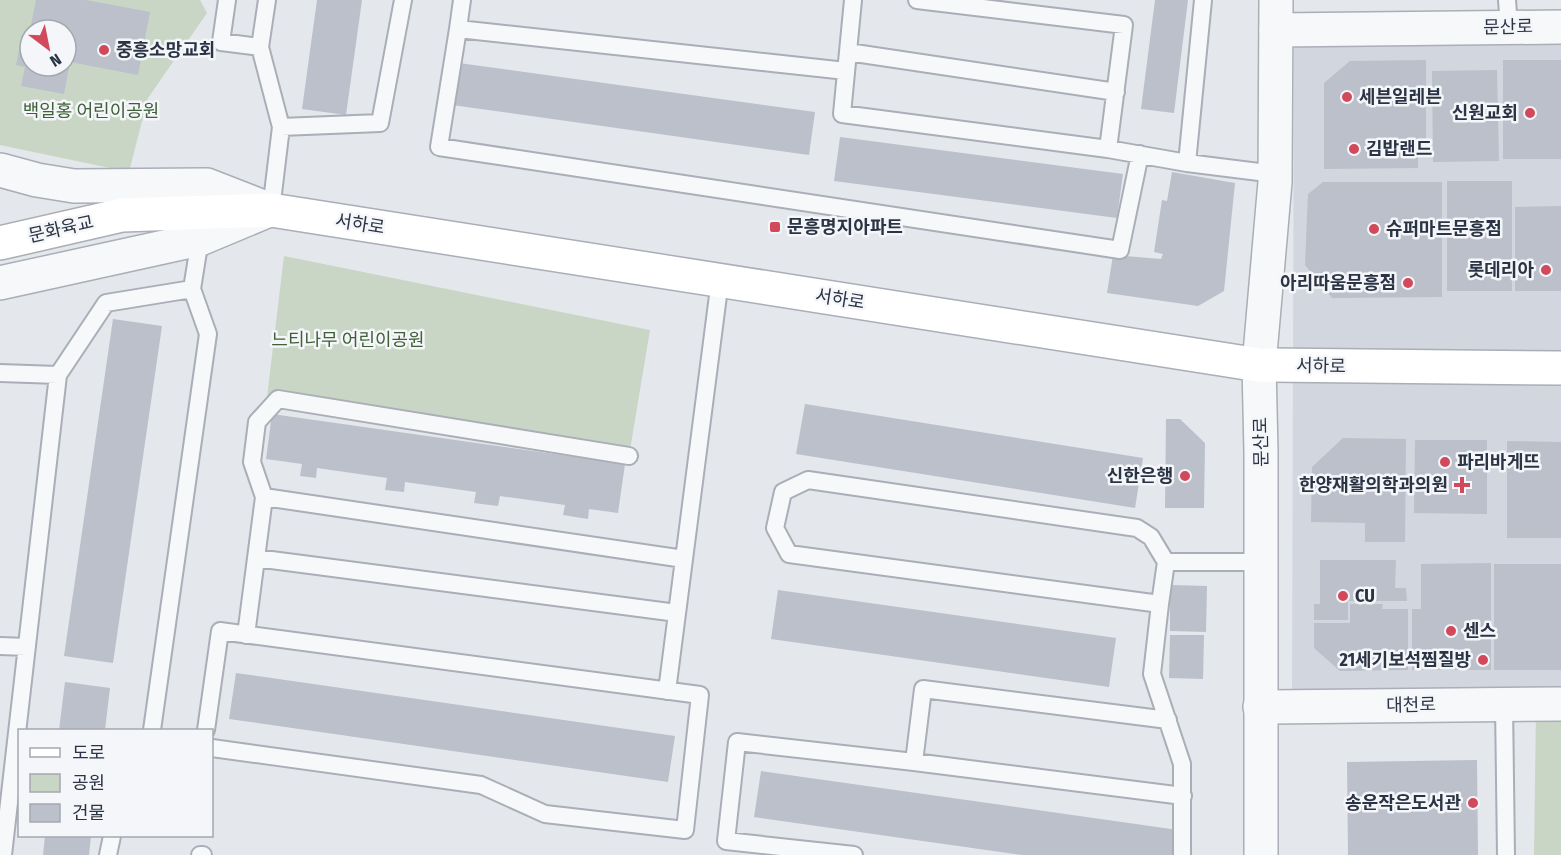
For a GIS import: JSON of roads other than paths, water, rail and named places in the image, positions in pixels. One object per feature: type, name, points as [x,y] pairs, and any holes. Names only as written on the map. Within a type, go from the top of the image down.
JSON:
[{"type":"main road","name":"서하로","points":[[122,215],[271,210],[1259,365],[1561,368]]},
{"type":"main road","name":"문화육교","points":[[0,243],[122,215]]},
{"type":"street","name":"문산로","points":[[1261,855],[1259,365],[1275,174],[1276,15],[1508,14],[1561,27]]},
{"type":"street","points":[[0,170],[37,180],[74,186],[207,185],[271,210]]},
{"type":"street","points":[[0,189],[37,180]]},
{"type":"street","points":[[0,283],[200,239],[271,210]]},
{"type":"street","name":"대천로","points":[[1260,707],[1561,704]]},
{"type":"lane","points":[[227,0],[221,42],[260,47]]},
{"type":"lane","points":[[267,0],[260,47],[281,127],[271,210]]},
{"type":"lane","points":[[281,127],[380,123],[403,0]]},
{"type":"lane","points":[[462,0],[439,147],[1120,250],[1140,154]]},
{"type":"lane","points":[[853,0],[842,114],[1108,149],[1187,163],[1275,174]]},
{"type":"lane","points":[[917,0],[1124,25],[1108,149]]},
{"type":"lane","points":[[1187,163],[1203,0]]},
{"type":"lane","points":[[458,29],[846,71]]},
{"type":"lane","points":[[848,52],[1116,92]]},
{"type":"lane","points":[[152,729],[208,334],[192,289],[200,239]]},
{"type":"lane","points":[[667,691],[720,280]]},
{"type":"lane","points":[[3,855],[5,796],[27,647],[58,375],[106,303],[192,289]]},
{"type":"lane","points":[[0,373],[58,375]]},
{"type":"lane","points":[[246,635],[264,497],[252,462],[257,422],[278,399],[629,456]]},
{"type":"lane","points":[[1160,604],[789,554],[775,528],[783,492],[808,480],[1137,528],[1151,537],[1166,562],[1152,674],[1182,764],[1182,855]]},
{"type":"lane","points":[[264,497],[684,559]]},
{"type":"lane","points":[[256,558],[677,614]]},
{"type":"lane","points":[[1166,562],[1260,562]]},
{"type":"lane","points":[[206,729],[220,631],[700,695],[685,830],[545,814],[481,785],[213,748]]},
{"type":"lane","points":[[0,646],[27,647]]},
{"type":"lane","points":[[914,762],[923,689],[1168,720]]},
{"type":"lane","points":[[1504,704],[1506,855]]},
{"type":"lane","points":[[854,855],[726,841],[737,742],[1183,796]]},
{"type":"lane","points":[[108,855],[112,837]]},
{"type":"place","name":"중흥소망교회","points":[[104,50]]},
{"type":"place","name":"세븐일레븐","points":[[1347,97]]},
{"type":"place","name":"신원교회","points":[[1530,113]]},
{"type":"place","name":"김밥랜드","points":[[1354,149]]},
{"type":"place","name":"문흥명지아파트","points":[[775,227]]},
{"type":"place","name":"슈퍼마트문흥점","points":[[1374,229]]},
{"type":"place","name":"롯데리아","points":[[1546,270]]},
{"type":"place","name":"아리따움문흥점","points":[[1408,283]]},
{"type":"place","name":"파리바게뜨","points":[[1445,462]]},
{"type":"place","name":"신한은행","points":[[1185,476]]},
{"type":"place","name":"한양재활의학과의원","points":[[1462,485]]},
{"type":"place","name":"CU","points":[[1343,596]]},
{"type":"place","name":"센스","points":[[1451,631]]},
{"type":"place","name":"21세기보석찜질방","points":[[1483,660]]},
{"type":"place","name":"송운작은도서관","points":[[1473,803]]},
{"type":"park label","name":"백일홍 어린이공원","points":[[91,111]]},
{"type":"park label","name":"느티나무 어린이공원","points":[[348,340]]}]
